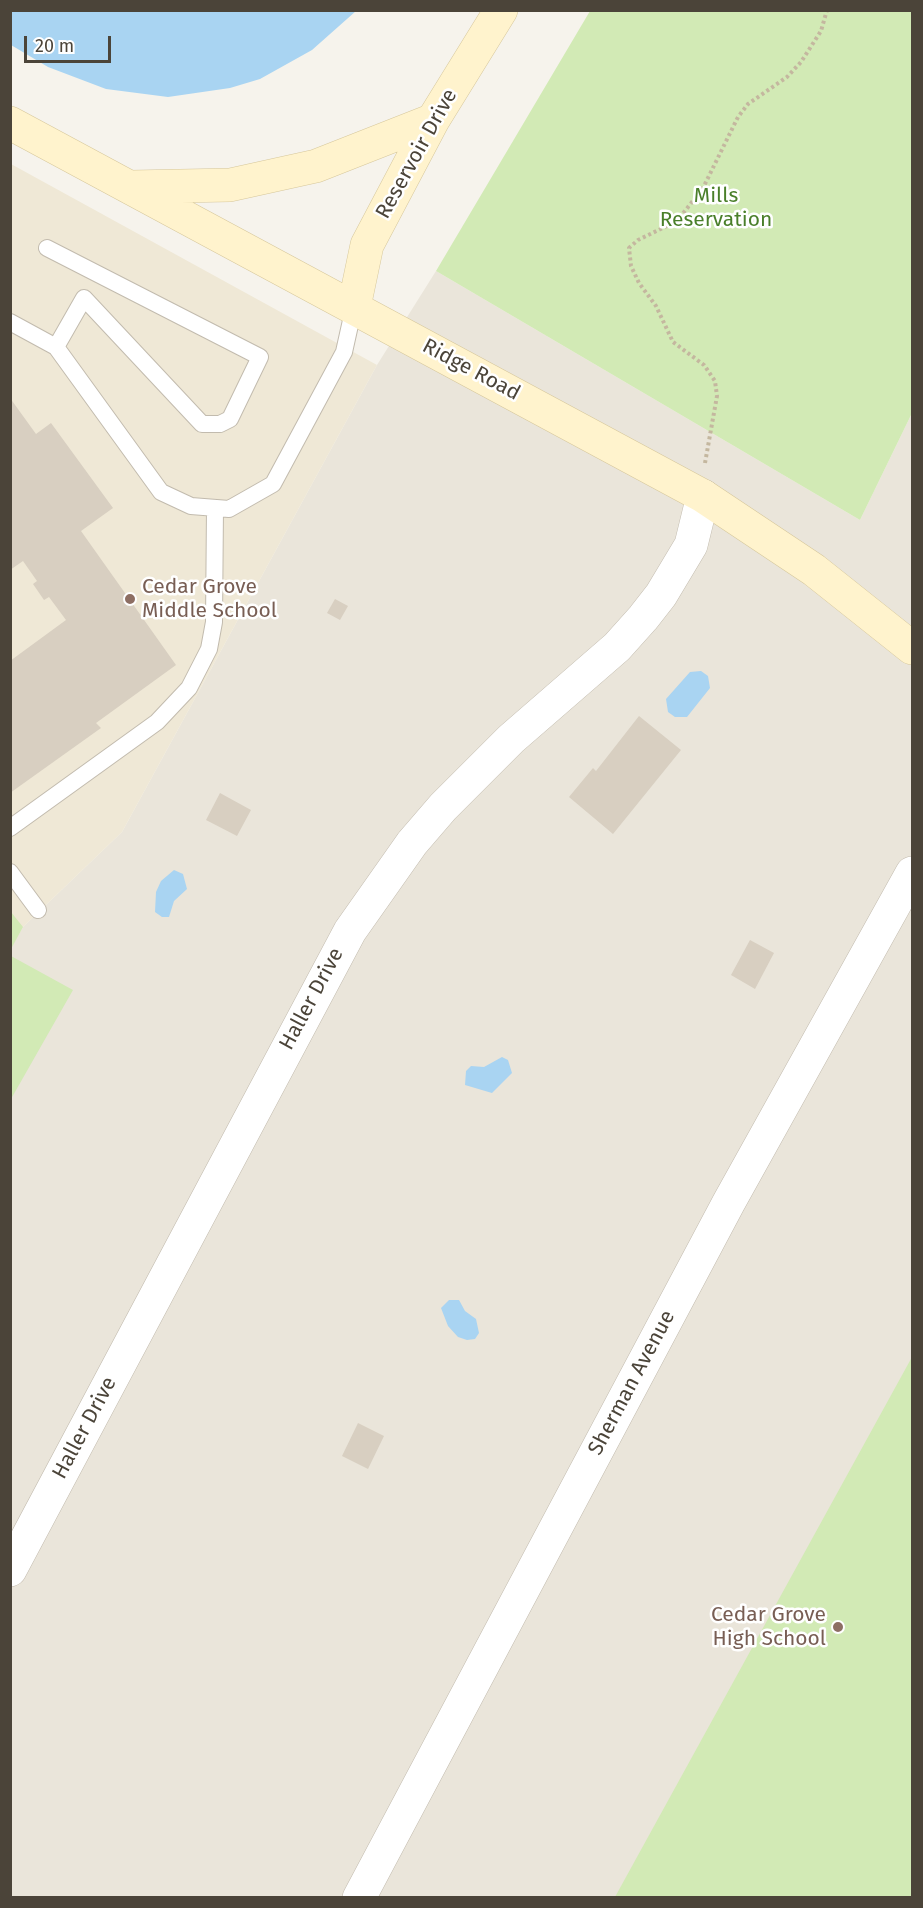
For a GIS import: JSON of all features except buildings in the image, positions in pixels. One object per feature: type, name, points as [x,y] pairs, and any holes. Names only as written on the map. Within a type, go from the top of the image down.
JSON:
[{"type":"main road","name":"Reservoir Drive","points":[[354,307],[367,245],[433,120],[501,10]]},
{"type":"main road","points":[[128,187],[230,185],[316,166],[433,120]]},
{"type":"main road","name":"Ridge Road","points":[[10,123],[703,496],[814,570],[912,648]]},
{"type":"street","name":"Haller Drive","points":[[10,1570],[350,931],[412,843],[443,807],[511,739],[616,646],[649,611],[691,545],[703,496]]},
{"type":"street","name":"Sherman Avenue","points":[[359,1898],[729,1202],[912,873]]},
{"type":"lane","points":[[47,248],[260,357],[230,419],[220,424],[201,424],[84,298]]},
{"type":"lane","points":[[56,347],[96,275]]},
{"type":"lane","points":[[10,322],[56,347],[161,492],[191,506],[229,508],[273,484],[344,352],[354,307]]},
{"type":"lane","points":[[10,828],[157,722],[189,688],[209,649],[213,622],[214,508]]},
{"type":"lane","points":[[10,872],[38,910]]},
{"type":"path","points":[[703,496],[706,451],[717,396],[715,381],[704,364],[673,342],[656,306],[631,266],[629,248],[638,240],[677,221],[703,188],[738,117],[748,104],[787,77],[801,62],[821,31],[827,10]]},
{"type":"shaded area","name":"Cedar Grove Middle School","points":[[11,164],[377,365],[122,832],[23,927],[11,949]]},
{"type":"shaded area","points":[[436,271],[860,520],[912,413],[912,1897],[11,1898],[10,949],[23,927],[122,832],[377,365]]},
{"type":"green space","name":"Mills Reservation","points":[[590,11],[912,11],[912,413],[860,520],[436,271]]},
{"type":"green space","points":[[11,912],[23,927],[11,949]]},
{"type":"green space","points":[[11,956],[73,990],[11,1099]]},
{"type":"green space","name":"Cedar Grove High School","points":[[912,1357],[912,1897],[615,1897]]},
{"type":"water","points":[[10,11],[356,11],[312,50],[260,79],[230,88],[168,97],[106,89],[48,67],[11,45]]},
{"type":"water","points":[[701,671],[708,676],[710,688],[687,717],[675,717],[668,712],[666,699],[690,672]]},
{"type":"water","points":[[174,870],[183,874],[187,889],[174,901],[169,917],[162,917],[155,912],[156,892],[161,881]]},
{"type":"water","points":[[502,1057],[508,1060],[512,1073],[492,1093],[465,1085],[466,1071],[471,1066],[484,1067]]},
{"type":"water","points":[[449,1300],[459,1300],[465,1311],[476,1319],[479,1333],[475,1339],[467,1340],[458,1337],[448,1326],[441,1308]]},
{"type":"place","name":"Cedar Grove Middle School","points":[[130,599]]},
{"type":"place","name":"Cedar Grove High School","points":[[838,1627]]}]
